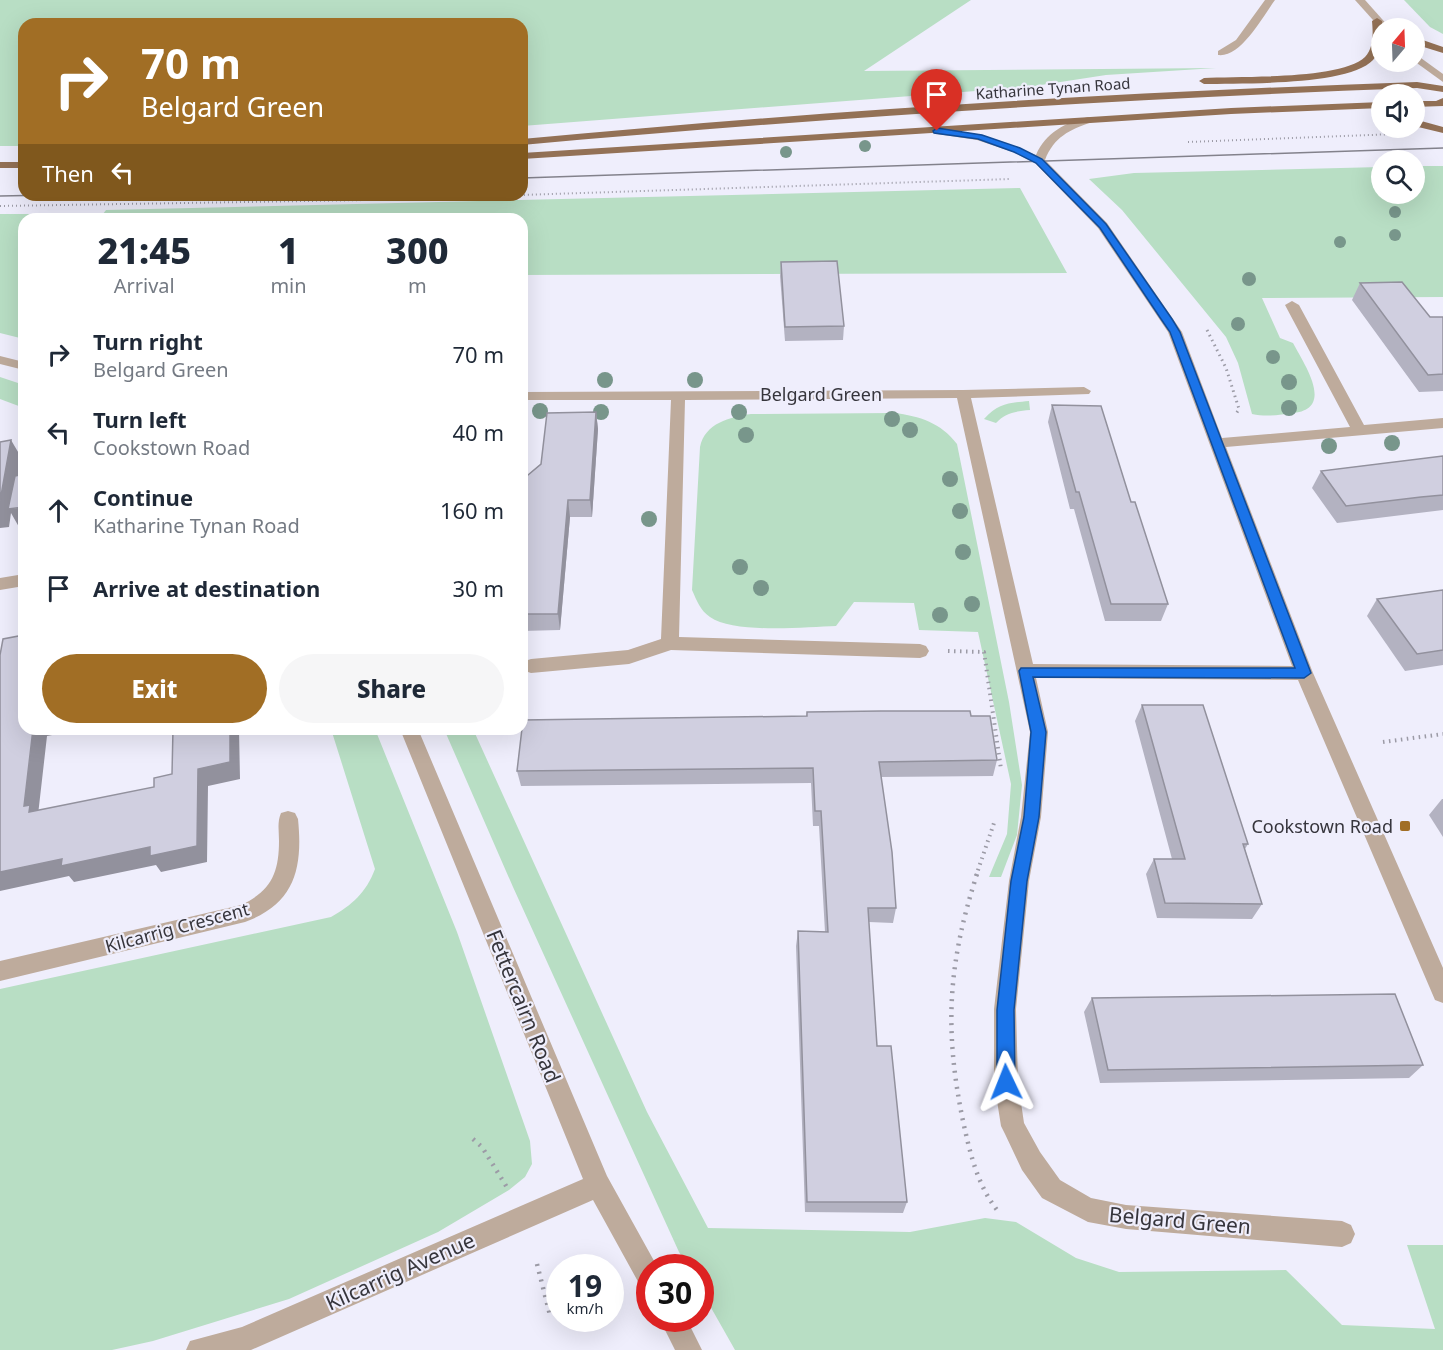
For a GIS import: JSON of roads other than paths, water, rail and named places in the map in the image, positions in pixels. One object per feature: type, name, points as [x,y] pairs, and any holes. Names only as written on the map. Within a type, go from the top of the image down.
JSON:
[{"type":"main road","points":[[1425,44],[1443,50]]},
{"type":"main road","points":[[1196,81],[1318,75],[1348,70],[1368,60],[1371,55]]},
{"type":"main road","points":[[1075,102],[1140,85]]},
{"type":"main road","name":"Katharine Tynan Road","points":[[528,140],[717,124],[1359,86],[1417,85],[1443,90]]},
{"type":"main road","points":[[1425,104],[1439,104],[1443,101]]},
{"type":"main road","name":"Katharine Tynan Road","points":[[528,156],[1088,120],[1371,105]]},
{"type":"main road","points":[[1340,106],[1371,111]]},
{"type":"main road","points":[[1425,125],[1443,130]]},
{"type":"main road","points":[[0,165],[18,165]]},
{"type":"street","points":[[1222,53],[1240,42],[1270,0]]},
{"type":"street","points":[[1359,0],[1375,18]]},
{"type":"street","points":[[1425,65],[1443,79]]},
{"type":"street","points":[[1088,120],[1054,135],[1043,148],[1039,161],[1103,226],[1175,332],[1304,673],[1443,993]]},
{"type":"street","name":"Katharine Tynan Road","points":[[937,131],[979,137],[1017,150],[1039,161]]},
{"type":"street","points":[[1292,305],[1360,432]]},
{"type":"street","points":[[0,360],[18,364]]},
{"type":"street","name":"Belgard Green","points":[[528,396],[1084,392]]},
{"type":"street","name":"Belgard Green","points":[[963,394],[1038,732],[1031,817],[1019,881],[1005,1010],[1006,1082],[1013,1126],[1031,1161],[1051,1189],[1088,1210],[1126,1217],[1342,1234]]},
{"type":"street","points":[[670,643],[678,395]]},
{"type":"street","points":[[1217,443],[1443,423]]},
{"type":"street","points":[[0,584],[18,581]]},
{"type":"street","points":[[531,666],[629,657],[670,643],[920,651]]},
{"type":"street","points":[[1025,671],[1304,673]]},
{"type":"street","name":"Fettercairn Road","points":[[411,735],[598,1185],[637,1254]]},
{"type":"street","name":"Kilcarrig Crescent","points":[[0,971],[245,913],[269,901],[281,883],[289,860],[288,819]]},
{"type":"street","name":"Kilcarrig Avenue","points":[[199,1350],[243,1340],[598,1185]]},
{"type":"street","points":[[679,1332],[689,1350]]},
{"type":"tram line","points":[[528,178],[1443,148]]},
{"type":"tram line","points":[[0,196],[18,196]]},
{"type":"place","name":"Cookstown Road","points":[[1405,826]]}]
